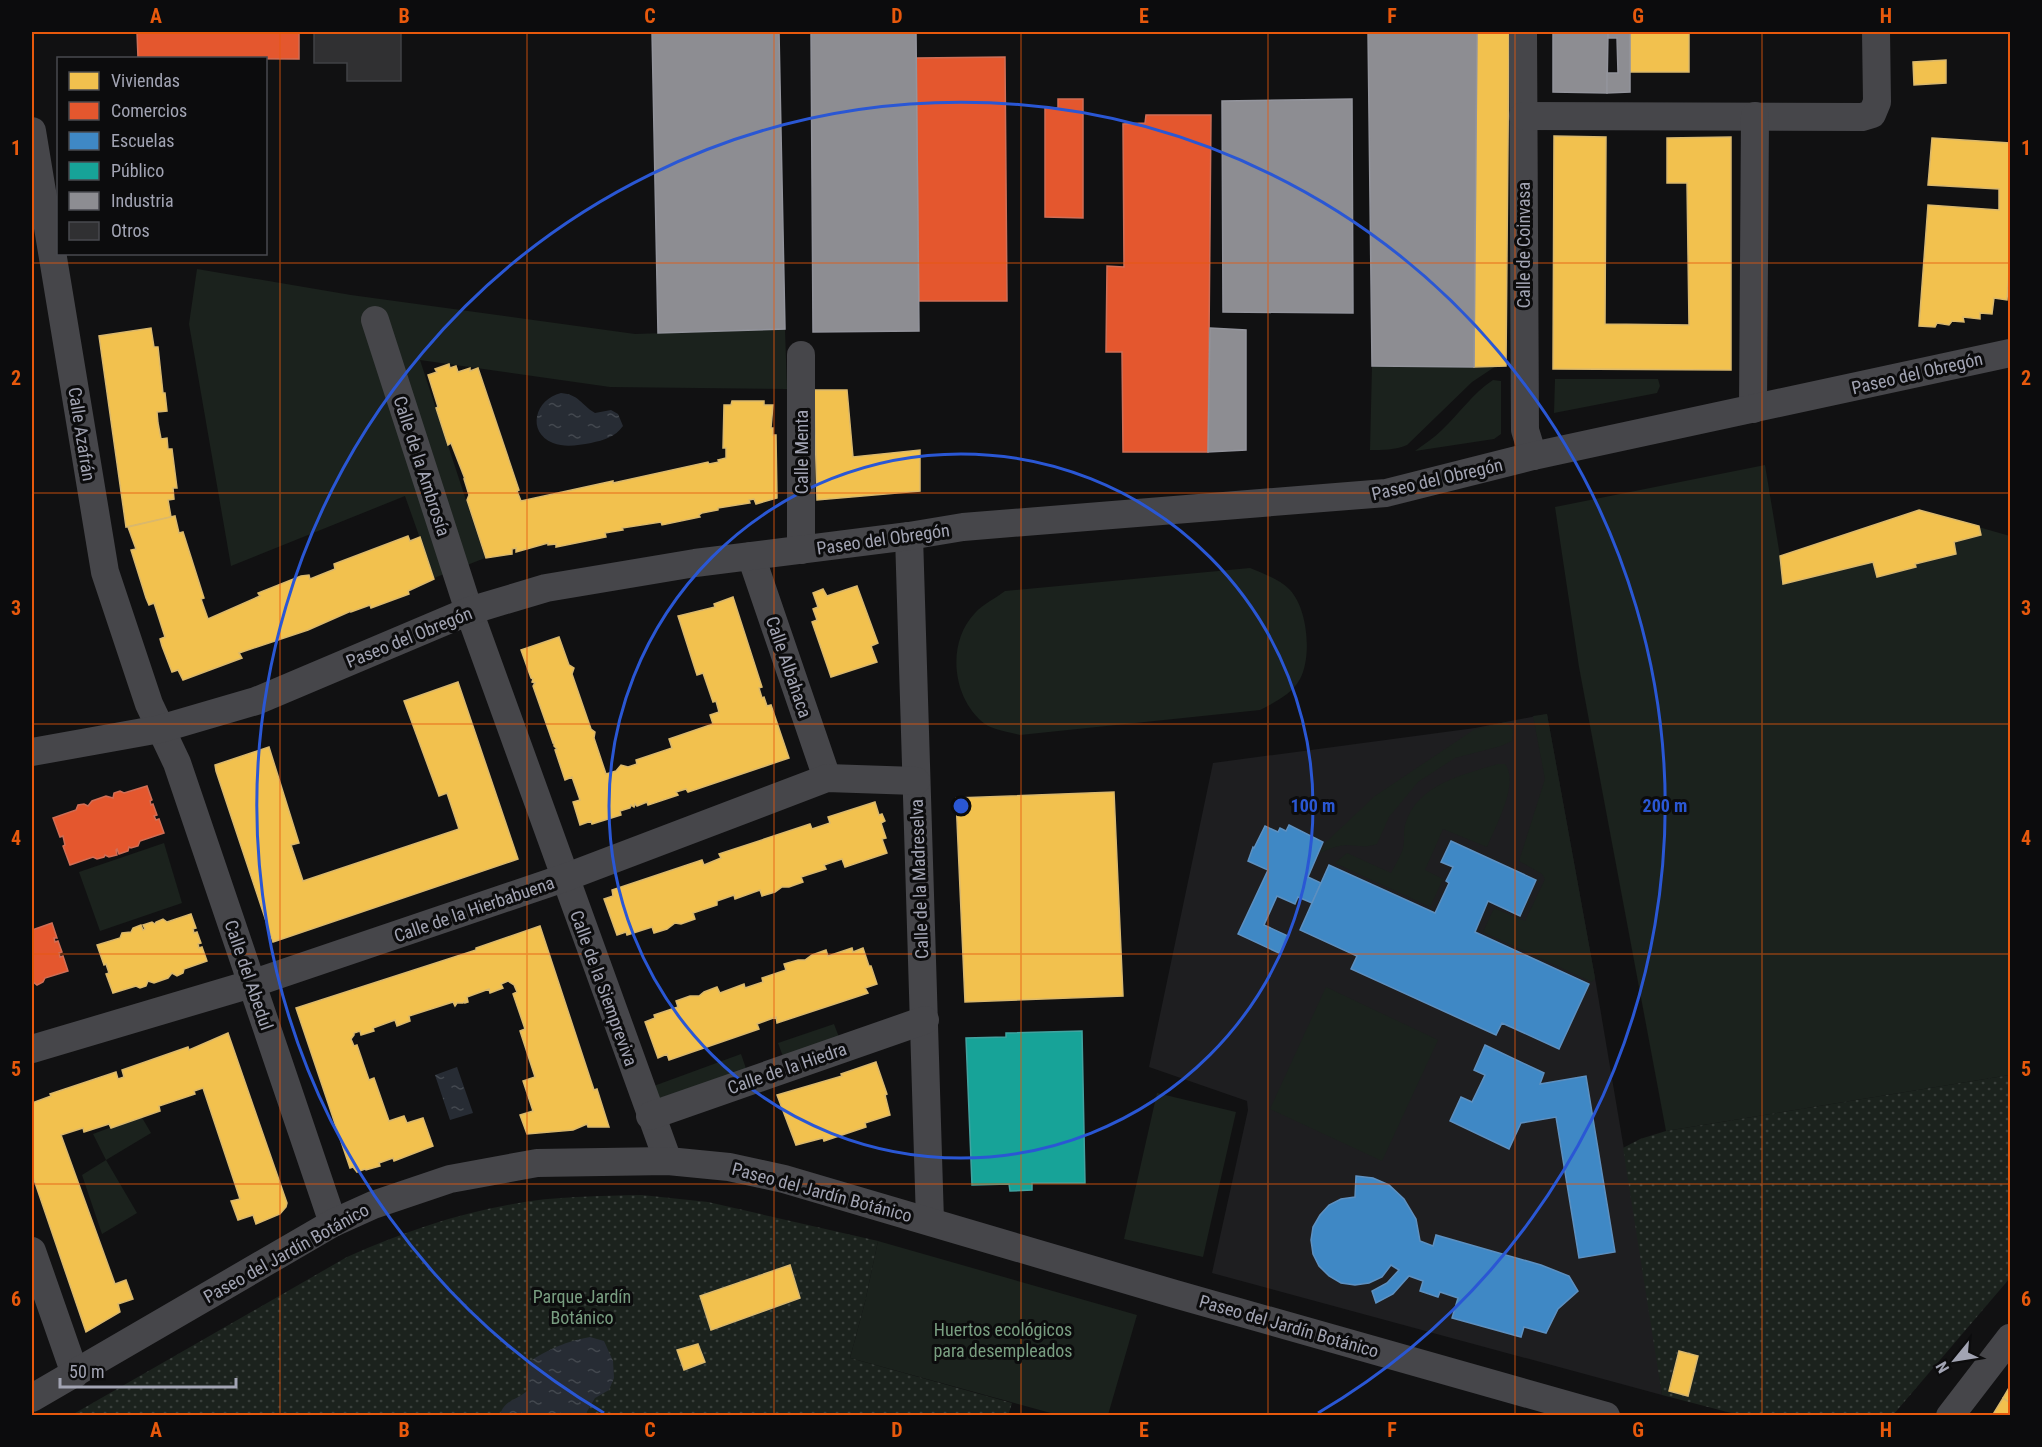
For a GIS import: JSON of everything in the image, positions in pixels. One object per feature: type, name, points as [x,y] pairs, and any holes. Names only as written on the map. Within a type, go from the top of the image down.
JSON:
[{"type":"street","name":"Calle de Coinvasa","points":[[1523,32],[1525,430],[1533,456]]},
{"type":"street","points":[[1523,116],[1862,117],[1872,114],[1877,102],[1876,32]]},
{"type":"street","points":[[1753,409],[1755,116]]},
{"type":"street","name":"Calle Azafrán","points":[[32,131],[105,572],[149,704],[160,729]]},
{"type":"street","name":"Calle de la Ambrosía","points":[[375,320],[469,611]]},
{"type":"street","name":"Paseo del Obregón","points":[[32,752],[160,729],[256,701],[469,611],[546,588],[695,563],[963,527],[1386,493],[1533,456],[2010,353]]},
{"type":"street","name":"Calle Menta","points":[[801,355],[801,550]]},
{"type":"street","name":"Calle de la Madreselva","points":[[909,536],[930,1221]]},
{"type":"street","name":"Calle Albahaca","points":[[751,556],[826,778]]},
{"type":"street","name":"Calle de la Siempreviva","points":[[469,611],[668,1161]]},
{"type":"street","name":"Calle del Abedul","points":[[160,729],[177,763],[333,1223]]},
{"type":"street","name":"Calle de la Hierbabuena","points":[[32,1049],[252,984],[564,878],[826,778],[916,780]]},
{"type":"street","name":"Calle de la Hiedra","points":[[650,1116],[925,1020]]},
{"type":"street","name":"Paseo del Jardín Botánico","points":[[32,1398],[333,1223],[373,1206],[450,1179],[537,1163],[668,1161],[729,1167],[784,1179],[1175,1294],[1606,1416]]},
{"type":"street","points":[[32,1251],[75,1374]]},
{"type":"street","points":[[1950,1416],[2010,1338]]},
{"type":"shaded area","points":[[1547,714],[1649,1297],[1662,1395],[1212,1273],[1248,1110],[1247,1101],[1149,1067],[1213,763],[1475,728]]},
{"type":"green space","points":[[197,269],[351,295],[635,334],[785,329],[787,389],[610,387],[420,360],[485,558],[434,578],[405,496],[231,566],[189,324]]},
{"type":"green space","points":[[1372,366],[1496,366],[1472,382],[1407,445],[1393,449],[1370,450]]},
{"type":"green space","points":[[1555,379],[1658,379],[1660,386],[1657,393],[1554,413]]},
{"type":"green space","points":[[1493,380],[1501,381],[1501,434],[1494,439],[1415,451],[1439,433],[1473,397]]},
{"type":"green space","points":[[1765,465],[1780,556],[1919,510],[2010,536],[2010,1075],[1666,1131],[1579,667],[1555,507]]},
{"type":"green space","points":[[1250,568],[1286,586],[1296,598],[1304,621],[1307,646],[1304,670],[1296,685],[1277,701],[1260,710],[1020,735],[988,726],[974,713],[965,700],[957,670],[960,639],[975,613],[1005,591]]},
{"type":"green space","points":[[1547,714],[1595,978],[1592,982],[1483,932],[1494,908],[1525,921],[1545,879],[1542,874],[1519,861],[1545,779],[1533,716]]},
{"type":"green space","points":[[1506,722],[1513,730],[1512,741],[1455,758],[1418,782],[1389,817],[1377,844],[1341,846],[1320,853],[1325,843],[1375,796],[1475,729]]},
{"type":"green space","points":[[1498,764],[1505,764],[1510,782],[1505,805],[1487,847],[1443,829],[1425,870],[1443,879],[1430,907],[1335,863],[1347,853],[1391,873],[1403,848],[1405,825],[1411,811],[1420,800],[1442,783]]},
{"type":"green space","points":[[164,843],[182,903],[100,931],[79,872]]},
{"type":"green space","points":[[1326,987],[1438,1040],[1382,1161],[1270,1109]]},
{"type":"green space","points":[[834,1024],[845,1053],[789,1073],[778,1043]]},
{"type":"green space","points":[[741,1054],[751,1083],[661,1115],[651,1087]]},
{"type":"green space","points":[[2010,1075],[2010,1278],[1893,1415],[1739,1415],[1662,1395],[1623,1148],[1640,1139],[1666,1131]]},
{"type":"green space","points":[[1157,1093],[1236,1112],[1203,1257],[1124,1239]]},
{"type":"green space","points":[[141,1116],[151,1133],[106,1160],[93,1134]]},
{"type":"green space","points":[[106,1160],[137,1213],[102,1234],[82,1175]]},
{"type":"green space","name":"Parque Jardín Botánico","points":[[642,1195],[708,1202],[878,1241],[850,1358],[1012,1403],[1008,1416],[70,1416],[347,1257],[388,1240],[449,1219],[529,1201]]},
{"type":"green space","name":"Huertos ecológicos para desempleados","points":[[878,1241],[1137,1315],[1108,1415],[1058,1415],[850,1358]]},
{"type":"water","points":[[561,393],[576,398],[595,413],[611,410],[618,414],[623,426],[613,435],[596,442],[572,446],[553,443],[539,431],[537,416],[545,402]]},
{"type":"water","points":[[457,1067],[473,1113],[450,1120],[435,1075]]},
{"type":"water","points":[[590,1337],[604,1341],[613,1361],[614,1378],[609,1390],[595,1398],[585,1415],[500,1415],[504,1406],[527,1391],[526,1379],[529,1362],[558,1346]]},
{"type":"building: Viviendas","points":[[1477,32],[1509,32],[1506,366],[1474,367]]},
{"type":"building: Viviendas","points":[[1630,32],[1689,32],[1689,72],[1630,72]]},
{"type":"building: Viviendas","points":[[1946,60],[1946,83],[1914,85],[1913,62]]},
{"type":"building: Viviendas","points":[[1554,136],[1606,137],[1605,324],[1689,325],[1687,183],[1667,183],[1667,138],[1731,137],[1731,370],[1553,369]]},
{"type":"building: Viviendas","points":[[1932,138],[2010,143],[2010,258],[2007,300],[1994,298],[1992,314],[1980,313],[1980,319],[1963,317],[1964,322],[1952,321],[1949,325],[1937,323],[1935,327],[1919,326],[1928,205],[1999,210],[1999,189],[1928,185]]},
{"type":"building: Viviendas","points":[[151,328],[154,347],[158,347],[167,411],[157,412],[158,423],[161,439],[167,438],[168,449],[172,449],[177,488],[173,488],[174,499],[168,500],[171,517],[126,527],[99,336]]},
{"type":"building: Viviendas","points":[[449,364],[450,368],[456,366],[458,372],[478,368],[521,501],[708,462],[709,464],[719,462],[718,460],[726,458],[726,448],[723,448],[724,405],[731,405],[732,401],[764,401],[764,405],[773,405],[771,428],[773,428],[773,435],[776,435],[777,498],[756,504],[754,499],[749,500],[750,503],[718,508],[718,510],[702,513],[700,517],[662,525],[661,522],[622,528],[623,530],[605,533],[606,537],[556,547],[556,544],[548,545],[548,543],[516,552],[516,548],[512,549],[512,554],[486,558],[467,500],[469,495],[465,479],[451,443],[448,445],[428,375],[437,372],[435,369]]},
{"type":"building: Viviendas","points":[[814,390],[847,390],[853,457],[920,450],[920,491],[817,500]]},
{"type":"building: Viviendas","points":[[1919,510],[1979,526],[1981,535],[1954,542],[1956,554],[1915,564],[1916,567],[1877,577],[1873,562],[1783,584],[1780,556]]},
{"type":"building: Viviendas","points":[[175,516],[179,533],[183,532],[204,598],[201,599],[208,619],[260,596],[258,593],[301,576],[309,575],[310,579],[335,569],[334,564],[408,536],[410,541],[420,537],[434,579],[408,591],[409,594],[371,608],[370,605],[351,611],[308,630],[239,653],[242,658],[183,680],[178,670],[172,672],[162,646],[160,639],[165,637],[154,603],[149,605],[146,598],[131,550],[136,549],[128,527]]},
{"type":"building: Viviendas","points":[[857,586],[878,643],[871,646],[877,662],[831,677],[812,622],[817,620],[813,609],[818,607],[813,593],[823,589],[827,596]]},
{"type":"building: Viviendas","points":[[733,597],[762,687],[759,688],[762,698],[764,697],[767,706],[771,705],[789,758],[688,792],[686,789],[676,792],[678,795],[648,805],[647,802],[637,806],[635,804],[634,807],[631,805],[630,808],[620,811],[621,815],[592,824],[591,821],[580,825],[573,802],[580,800],[572,777],[565,780],[555,750],[557,749],[533,686],[535,683],[532,682],[533,679],[521,650],[559,637],[569,665],[574,668],[572,674],[591,729],[595,732],[594,738],[606,774],[616,771],[621,765],[628,767],[637,764],[636,760],[672,748],[669,739],[713,724],[710,715],[719,712],[716,701],[713,702],[703,673],[697,675],[678,616],[715,607],[714,604]]},
{"type":"building: Viviendas","points":[[458,682],[518,859],[273,942],[215,765],[269,747],[299,843],[291,845],[303,881],[459,829],[447,793],[439,796],[404,701]]},
{"type":"building: Viviendas","points":[[1114,792],[1123,996],[965,1002],[956,798]]},
{"type":"building: Viviendas","points":[[875,802],[879,815],[882,814],[885,821],[881,823],[886,838],[882,839],[887,853],[845,867],[842,859],[824,865],[826,869],[801,877],[803,882],[782,887],[762,896],[760,890],[735,899],[734,895],[717,901],[717,905],[693,913],[695,919],[681,924],[675,923],[667,929],[654,933],[652,927],[627,935],[626,932],[617,935],[604,899],[613,896],[612,890],[702,860],[704,865],[721,858],[719,854],[810,824],[812,829],[830,823],[828,817]]},
{"type":"building: Viviendas","points":[[191,914],[196,928],[193,929],[194,933],[197,932],[201,943],[198,944],[199,948],[202,947],[207,961],[184,969],[183,973],[177,976],[172,973],[168,978],[154,983],[148,981],[146,986],[140,988],[136,986],[113,993],[106,974],[109,973],[106,964],[104,965],[97,945],[120,938],[122,933],[131,932],[133,928],[141,925],[143,930],[145,929],[143,925],[152,922],[155,924],[163,919],[167,922]]},
{"type":"building: Viviendas","points":[[540,926],[594,1090],[597,1089],[609,1127],[588,1127],[587,1124],[573,1130],[527,1134],[520,1115],[533,1111],[523,1081],[535,1077],[520,1031],[525,1029],[513,994],[517,992],[514,985],[508,981],[501,984],[503,988],[490,993],[489,989],[467,997],[468,1002],[457,1003],[455,1006],[453,1002],[409,1016],[410,1021],[397,1026],[395,1020],[373,1028],[374,1031],[361,1035],[360,1031],[354,1033],[351,1039],[354,1046],[357,1045],[369,1080],[374,1078],[389,1121],[404,1116],[407,1123],[423,1118],[433,1146],[394,1161],[393,1158],[379,1163],[380,1166],[366,1170],[357,1172],[353,1167],[350,1168],[296,1008],[476,950],[476,948]]},
{"type":"building: Viviendas","points":[[852,948],[853,952],[863,948],[869,966],[871,966],[877,984],[865,988],[868,993],[777,1023],[776,1017],[757,1024],[759,1029],[669,1060],[667,1054],[658,1058],[645,1022],[655,1018],[654,1015],[678,1007],[676,1001],[690,996],[699,996],[717,987],[720,993],[744,984],[745,988],[763,982],[762,978],[786,970],[784,964],[805,960],[826,950],[828,956]]},
{"type":"building: Viviendas","points":[[228,1033],[287,1203],[286,1207],[280,1214],[256,1224],[253,1215],[238,1220],[231,1201],[240,1199],[203,1088],[194,1091],[195,1094],[159,1106],[160,1111],[111,1128],[109,1124],[84,1132],[83,1128],[61,1135],[115,1284],[126,1280],[133,1299],[118,1304],[120,1312],[86,1332],[32,1174],[32,1103],[51,1096],[50,1094],[116,1072],[118,1079],[124,1077],[122,1070],[188,1047],[189,1050]]},
{"type":"building: Viviendas","points":[[876,1062],[887,1094],[885,1095],[890,1115],[865,1123],[866,1127],[824,1141],[823,1138],[796,1145],[777,1095],[842,1076],[841,1074]]},
{"type":"building: Viviendas","points":[[790,1265],[800,1298],[711,1330],[700,1296]]},
{"type":"building: Viviendas","points":[[698,1344],[705,1362],[684,1370],[677,1350]]},
{"type":"building: Viviendas","points":[[1679,1351],[1698,1356],[1688,1396],[1669,1391]]},
{"type":"building: Viviendas","points":[[2010,1386],[2010,1403],[2003,1398]]},
{"type":"building: Viviendas","points":[[2003,1398],[2010,1403],[2010,1416],[1992,1416]]},
{"type":"building: Comercios","points":[[137,32],[299,32],[299,59],[138,57]]},
{"type":"building: Comercios","points":[[1005,57],[1007,301],[919,301],[916,58]]},
{"type":"building: Comercios","points":[[1058,99],[1083,99],[1083,218],[1045,217],[1045,108],[1058,108]]},
{"type":"building: Comercios","points":[[1146,115],[1211,115],[1208,452],[1123,452],[1122,352],[1106,352],[1107,266],[1124,267],[1123,124],[1145,123]]},
{"type":"building: Comercios","points":[[147,786],[152,800],[151,805],[153,804],[157,815],[154,816],[156,820],[159,819],[164,833],[140,841],[138,846],[129,847],[128,851],[119,854],[117,849],[117,855],[109,857],[105,855],[97,859],[93,857],[70,865],[63,846],[65,845],[63,836],[60,837],[53,818],[76,810],[78,805],[88,806],[92,801],[106,796],[113,798],[114,793],[120,791],[124,793]]},
{"type":"building: Comercios","points":[[52,923],[57,938],[54,938],[55,942],[58,941],[62,952],[59,953],[60,957],[63,956],[68,971],[45,978],[37,985],[33,982],[32,985],[32,930]]},
{"type":"building: Escuelas","points":[[1289,825],[1323,842],[1308,877],[1321,883],[1312,903],[1298,897],[1295,904],[1277,896],[1264,925],[1288,936],[1279,953],[1238,934],[1268,870],[1248,861],[1253,847],[1265,826],[1278,832],[1280,828],[1286,831]]},
{"type":"building: Escuelas","points":[[1451,841],[1536,880],[1520,916],[1488,901],[1475,932],[1589,984],[1559,1049],[1502,1023],[1496,1035],[1351,969],[1357,956],[1300,930],[1329,865],[1435,913],[1449,883],[1446,881],[1453,867],[1441,862]]},
{"type":"building: Escuelas","points":[[1485,1045],[1544,1073],[1540,1084],[1586,1076],[1615,1252],[1579,1258],[1556,1117],[1521,1123],[1509,1149],[1450,1121],[1461,1097],[1472,1102],[1485,1075],[1474,1070]]},
{"type":"building: Escuelas","points":[[1356,1176],[1373,1178],[1389,1185],[1404,1199],[1416,1219],[1420,1241],[1433,1246],[1436,1235],[1541,1265],[1569,1276],[1578,1291],[1558,1309],[1546,1333],[1524,1327],[1521,1337],[1452,1318],[1458,1298],[1440,1292],[1438,1297],[1420,1291],[1423,1281],[1409,1276],[1393,1294],[1376,1303],[1372,1291],[1387,1283],[1399,1270],[1391,1265],[1382,1277],[1369,1283],[1355,1285],[1341,1283],[1319,1266],[1313,1254],[1311,1240],[1313,1227],[1329,1205],[1341,1199],[1355,1197]]},
{"type":"building: Público","points":[[1082,1031],[1085,1183],[1032,1183],[1032,1190],[1010,1191],[1009,1184],[972,1185],[966,1038],[1006,1037],[1006,1033]]},
{"type":"building: Industria","points":[[652,32],[779,32],[785,329],[658,333]]},
{"type":"building: Industria","points":[[811,32],[916,32],[919,331],[813,332]]},
{"type":"building: Industria","points":[[1368,32],[1477,32],[1474,367],[1372,366]]},
{"type":"building: Industria","points":[[1553,32],[1608,32],[1607,93],[1553,92]]},
{"type":"building: Industria","points":[[1608,32],[1630,32],[1630,92],[1607,93],[1607,73],[1618,73],[1617,38],[1608,38]]},
{"type":"building: Industria","points":[[1352,99],[1353,313],[1223,312],[1222,101]]},
{"type":"building: Industria","points":[[1210,328],[1246,330],[1246,450],[1208,452]]},
{"type":"building: Otros","points":[[314,32],[401,32],[401,81],[347,81],[347,63],[314,63]]}]
